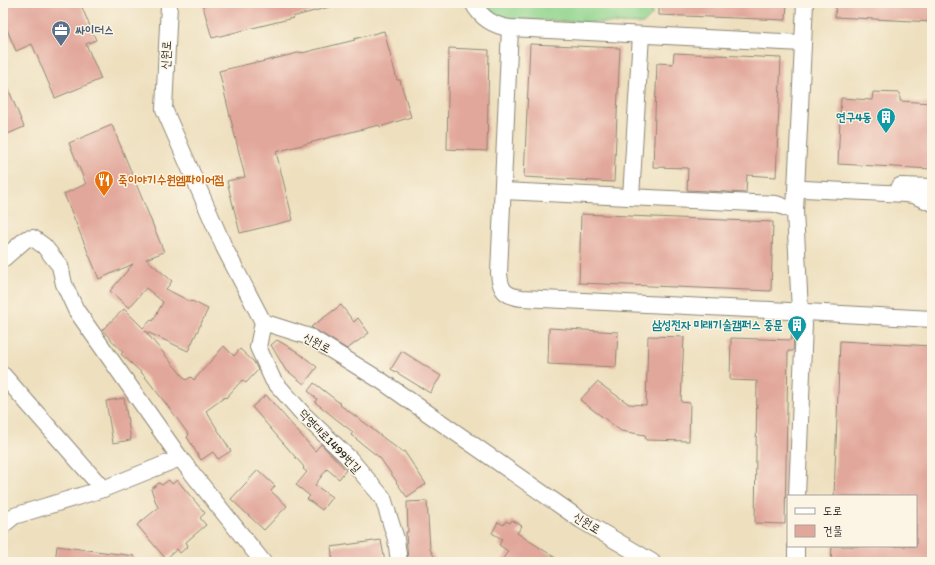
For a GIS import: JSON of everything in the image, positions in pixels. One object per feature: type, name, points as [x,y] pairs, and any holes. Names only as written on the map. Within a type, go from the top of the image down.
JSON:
[{"type":"street","name":"신원로","points":[[168,3],[164,109],[224,247],[263,322],[310,337],[383,382],[581,520],[652,562]]},
{"type":"street","points":[[474,3],[479,13],[484,18],[497,25],[510,28],[803,43]]},
{"type":"street","points":[[797,495],[804,324],[800,312],[795,211],[805,3]]},
{"type":"street","points":[[510,28],[500,279],[500,284],[505,293],[510,296],[522,298],[932,319]]},
{"type":"street","points":[[631,198],[641,35]]},
{"type":"street","points":[[932,187],[805,185],[906,194],[932,203]]},
{"type":"street","points":[[503,191],[776,204],[795,211]]},
{"type":"street","points":[[3,259],[26,239],[33,238],[44,246],[60,266],[64,284],[76,310],[180,458],[263,562]]},
{"type":"street","name":"덕영대로1499번길","points":[[263,322],[258,347],[273,380],[303,414],[350,459],[383,498],[396,539],[400,562]]},
{"type":"street","points":[[3,374],[102,489]]},
{"type":"street","points":[[3,525],[14,516],[102,489],[180,458]]},
{"type":"street","points":[[796,547],[796,562]]},
{"type":"green space","points":[[484,3],[652,3],[652,15],[643,24],[499,19]]},
{"type":"building","name":"싸이더스","points":[[3,3],[80,3],[96,40],[86,44],[101,79],[55,98],[32,44],[16,51],[3,20]]},
{"type":"building","points":[[202,3],[332,3],[333,6],[292,17],[293,18],[212,38]]},
{"type":"building","points":[[659,3],[787,3],[786,20],[659,15]]},
{"type":"building","points":[[836,3],[932,3],[932,22],[835,17]]},
{"type":"building","points":[[384,31],[397,80],[400,80],[411,117],[380,127],[379,125],[276,152],[293,220],[240,233],[227,181],[245,177],[219,71],[302,53]]},
{"type":"building","points":[[530,44],[620,48],[614,182],[524,177]]},
{"type":"building","points":[[449,48],[489,50],[487,151],[447,149]]},
{"type":"building","points":[[674,53],[781,58],[776,177],[747,175],[746,193],[687,190],[688,168],[653,167],[657,63],[673,64]]},
{"type":"building","points":[[3,76],[24,127],[3,136]]},
{"type":"building","name":"연구4동","points":[[873,92],[900,93],[900,101],[932,103],[932,169],[838,164],[841,98],[872,100]]},
{"type":"building","points":[[112,125],[164,252],[146,259],[172,281],[166,289],[208,309],[188,351],[145,331],[186,380],[191,377],[194,380],[224,346],[234,356],[240,349],[254,362],[258,370],[246,383],[242,380],[226,398],[225,397],[206,411],[231,451],[218,459],[213,452],[201,460],[187,437],[189,435],[170,409],[142,373],[121,354],[123,352],[102,330],[124,309],[143,328],[151,320],[153,321],[163,302],[146,288],[129,308],[110,291],[133,264],[99,279],[64,194],[86,184],[69,143]]},
{"type":"building","points":[[581,214],[773,222],[771,291],[579,283]]},
{"type":"building","points":[[341,305],[354,322],[358,318],[369,333],[347,349],[311,327]]},
{"type":"building","points":[[549,328],[618,332],[616,367],[548,364]]},
{"type":"building","points":[[792,332],[794,332],[793,351],[788,351],[785,524],[755,523],[757,381],[730,380],[731,338],[791,340]]},
{"type":"building","points":[[648,336],[684,337],[681,402],[690,403],[689,441],[646,440],[645,435],[621,431],[580,400],[597,382],[629,404],[646,405]]},
{"type":"building","points":[[277,340],[296,351],[317,367],[304,384],[285,369],[271,345]]},
{"type":"building","points":[[840,341],[932,346],[932,562],[831,562],[832,547],[917,547],[917,495],[834,495]]},
{"type":"building","points":[[402,351],[441,376],[430,393],[391,369]]},
{"type":"building","points":[[314,383],[341,404],[340,405],[402,452],[404,451],[426,484],[407,497],[380,458],[351,435],[353,432],[315,402],[317,399],[308,391]]},
{"type":"building","points":[[266,395],[315,451],[321,444],[346,470],[339,479],[327,469],[315,485],[332,497],[322,510],[307,499],[310,496],[296,485],[307,472],[303,469],[304,467],[252,407]]},
{"type":"building","points":[[124,398],[131,440],[113,443],[106,401]]},
{"type":"building","points":[[258,470],[275,486],[271,491],[287,506],[264,530],[231,499]]},
{"type":"building","points":[[169,480],[172,484],[177,480],[205,513],[200,518],[206,525],[186,542],[188,546],[180,553],[177,549],[166,559],[137,525],[158,508],[151,489],[159,483],[162,485]]},
{"type":"building","points":[[427,501],[430,549],[437,562],[408,562],[406,532],[408,532],[407,502]]},
{"type":"building","points":[[512,520],[522,526],[517,533],[562,562],[501,562],[508,551],[499,545],[502,539],[492,533],[498,522],[504,525],[506,521],[510,523]]},
{"type":"building","points":[[381,540],[385,562],[333,562],[331,547]]},
{"type":"building","points":[[57,546],[134,556],[134,562],[55,562]]},
{"type":"place","name":"싸이더스","points":[[61,47]]},
{"type":"place","name":"연구4동","points":[[886,134]]},
{"type":"place","name":"죽이야기수원엠파이어점","points":[[104,197]]},
{"type":"place","name":"삼성전자 미래기술캠퍼스 중문","points":[[797,342]]}]
